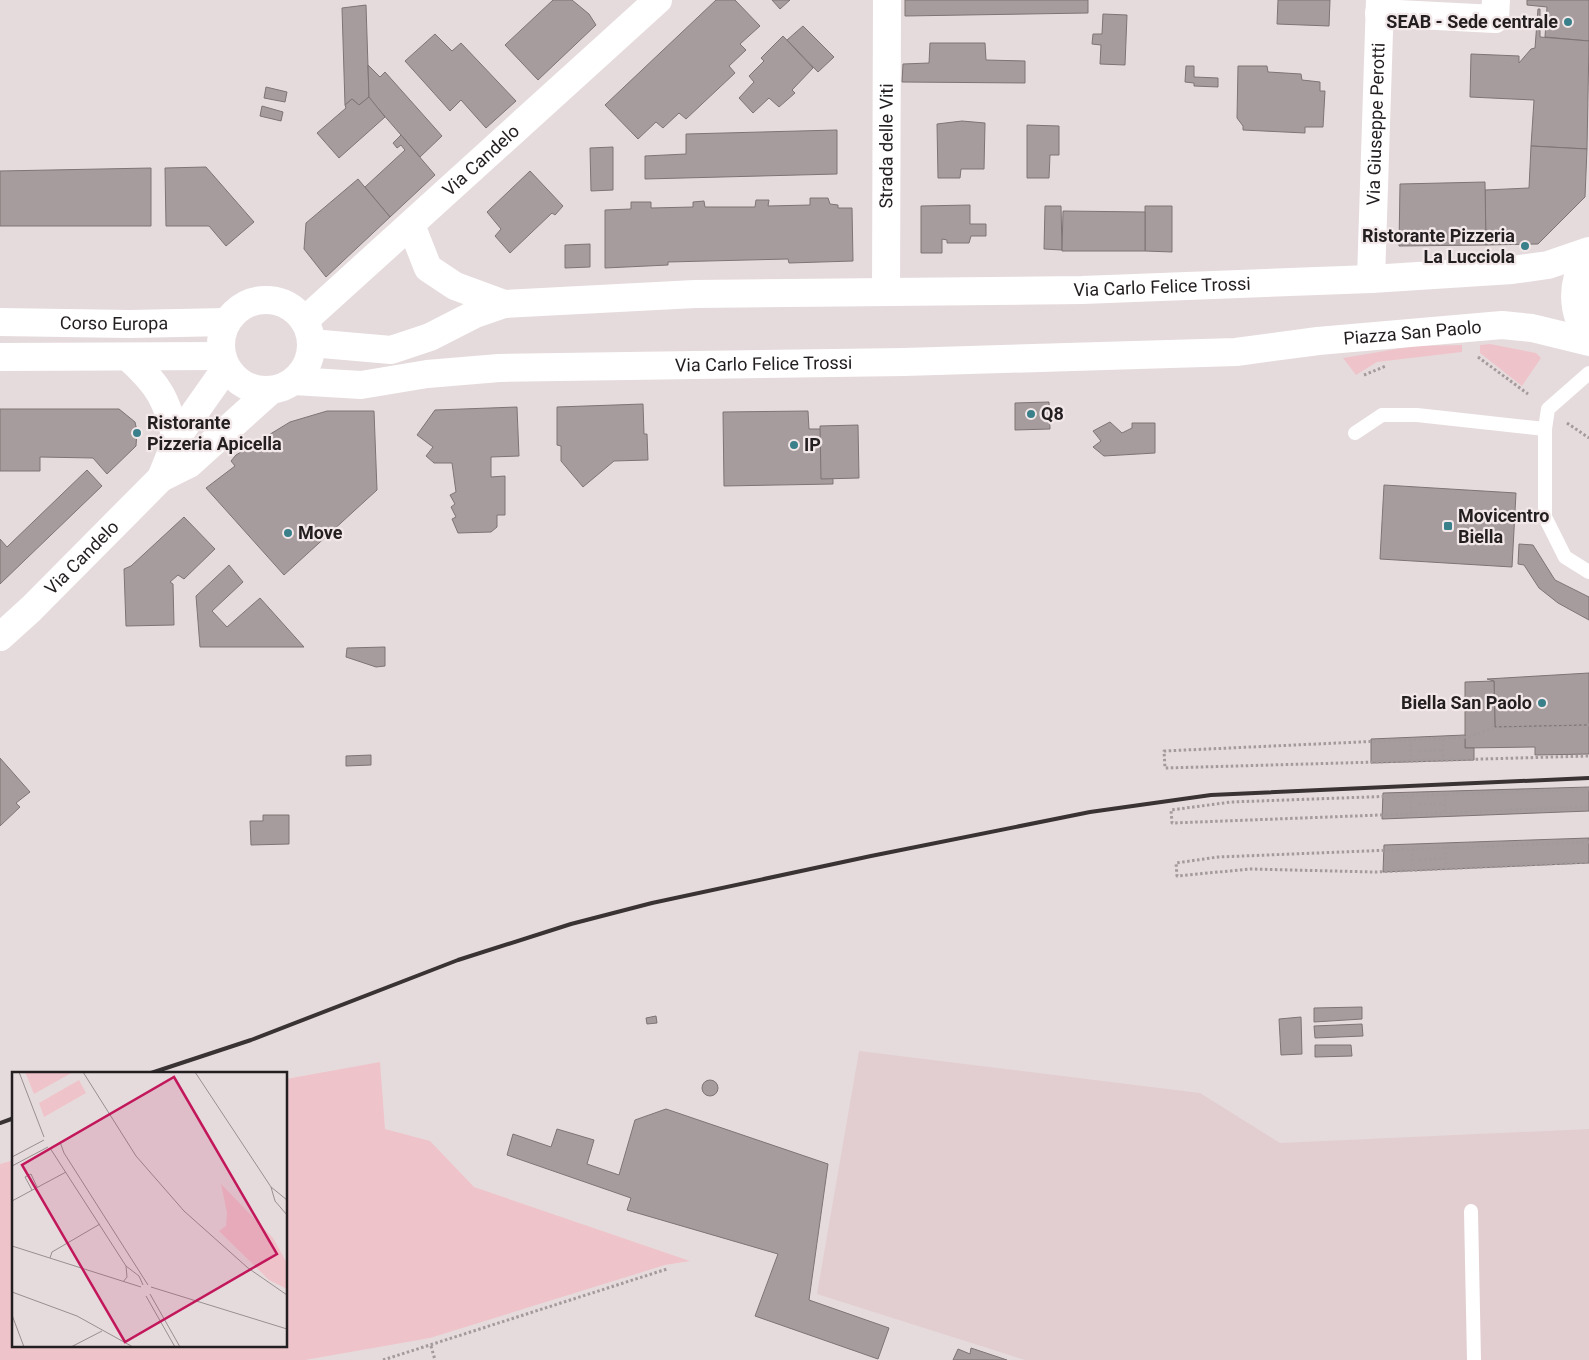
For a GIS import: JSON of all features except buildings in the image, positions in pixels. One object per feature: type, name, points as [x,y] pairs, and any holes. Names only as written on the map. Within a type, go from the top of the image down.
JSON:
[{"type":"main road","name":"Via Candelo","points":[[0,637],[31,609],[161,478],[189,464],[307,364],[308,332],[411,225],[658,0]]},
{"type":"main road","name":"Strada delle Viti","points":[[886,292],[887,0]]},
{"type":"main road","points":[[1380,6],[1495,19],[1496,0]]},
{"type":"main road","name":"Via Giuseppe Perotti","points":[[1372,279],[1380,6]]},
{"type":"main road","name":"Via Carlo Felice Trossi","points":[[411,225],[428,268],[455,286],[504,304]]},
{"type":"main road","points":[[1372,279],[1512,270],[1548,265],[1589,251]]},
{"type":"main road","points":[[1589,256],[1577,278],[1574,295],[1576,313],[1589,337]]},
{"type":"main road","name":"Via Carlo Felice Trossi","points":[[308,332],[391,350],[430,336],[475,314],[504,304],[695,294],[1082,290],[1372,279]]},
{"type":"main road","points":[[282,386],[257,390],[245,386],[224,362],[220,344],[227,322],[246,304],[259,300],[284,304],[296,311],[308,332]]},
{"type":"main road","name":"Corso Europa","points":[[0,322],[130,324],[227,322]]},
{"type":"main road","name":"Piazza San Paolo","points":[[1236,352],[1318,342],[1502,325],[1532,328],[1589,342]]},
{"type":"main road","name":"Via Carlo Felice Trossi","points":[[282,386],[361,385],[427,374],[499,368],[894,362],[1236,352]]},
{"type":"main road","name":"Corso Europa","points":[[0,357],[129,358],[184,355],[224,362]]},
{"type":"main road","points":[[129,358],[150,377],[161,394],[169,410],[176,439]]},
{"type":"main road","name":"Via Candelo","points":[[161,478],[176,439],[224,362]]},
{"type":"lane","points":[[1589,373],[1548,409],[1545,429],[1545,517],[1565,557],[1589,572]]},
{"type":"lane","points":[[1355,433],[1382,415],[1417,415],[1545,429]]},
{"type":"lane","points":[[1471,1211],[1474,1360]]},
{"type":"path","points":[[1477,349],[1477,356],[1528,394]]},
{"type":"path","points":[[1563,420],[1589,438]]},
{"type":"path","points":[[1589,725],[1495,727],[1469,737],[1443,739],[1164,751],[1165,768],[1589,756]]},
{"type":"path","points":[[1410,739],[1409,752],[1411,760]]},
{"type":"path","points":[[1443,739],[1443,760]]},
{"type":"path","points":[[1419,751],[1443,750]]},
{"type":"path","points":[[1589,789],[1231,802],[1171,810],[1172,824],[1589,807]]},
{"type":"path","points":[[1444,794],[1445,813]]},
{"type":"path","points":[[1411,796],[1411,814]]},
{"type":"path","points":[[1419,804],[1444,804]]},
{"type":"path","points":[[1589,842],[1218,857],[1176,863],[1177,876],[1250,869],[1375,872],[1589,862]]},
{"type":"path","points":[[1445,847],[1446,868]]},
{"type":"path","points":[[1412,850],[1412,870]]},
{"type":"path","points":[[1419,860],[1446,858]]},
{"type":"path","points":[[383,1360],[667,1269]]},
{"type":"path","points":[[431,1346],[435,1360]]},
{"type":"shaded area","points":[[1490,344],[1536,353],[1541,358],[1522,386],[1480,353],[1480,345]]},
{"type":"shaded area","points":[[1462,345],[1462,352],[1377,362],[1356,375],[1343,358],[1414,346]]},
{"type":"shaded area","points":[[859,1051],[1200,1093],[1280,1143],[1589,1129],[1589,1360],[1025,1360],[817,1294]]},
{"type":"shaded area","points":[[380,1062],[385,1129],[430,1141],[474,1187],[690,1261],[665,1265],[430,1338],[305,1360],[0,1360],[0,1164],[12,1161],[12,1348],[288,1348],[288,1079]]},
{"type":"railway","points":[[154,1072],[251,1040],[458,960],[571,924],[652,903],[871,856],[1090,812],[1211,795],[1589,778]]},
{"type":"railway","points":[[0,1123],[12,1119]]},
{"type":"place","name":"SEAB - Sede centrale","points":[[1568,22]]},
{"type":"place","name":"Ristorante Pizzeria La Lucciola","points":[[1525,246]]},
{"type":"place","name":"Q8","points":[[1031,414]]},
{"type":"place","name":"Ristorante Pizzeria Apicella","points":[[137,433]]},
{"type":"place","name":"IP","points":[[794,445]]},
{"type":"place","name":"Movicentro Biella","points":[[1448,526]]},
{"type":"place","name":"Move","points":[[288,533]]},
{"type":"place","name":"Biella San Paolo","points":[[1542,703]]}]
